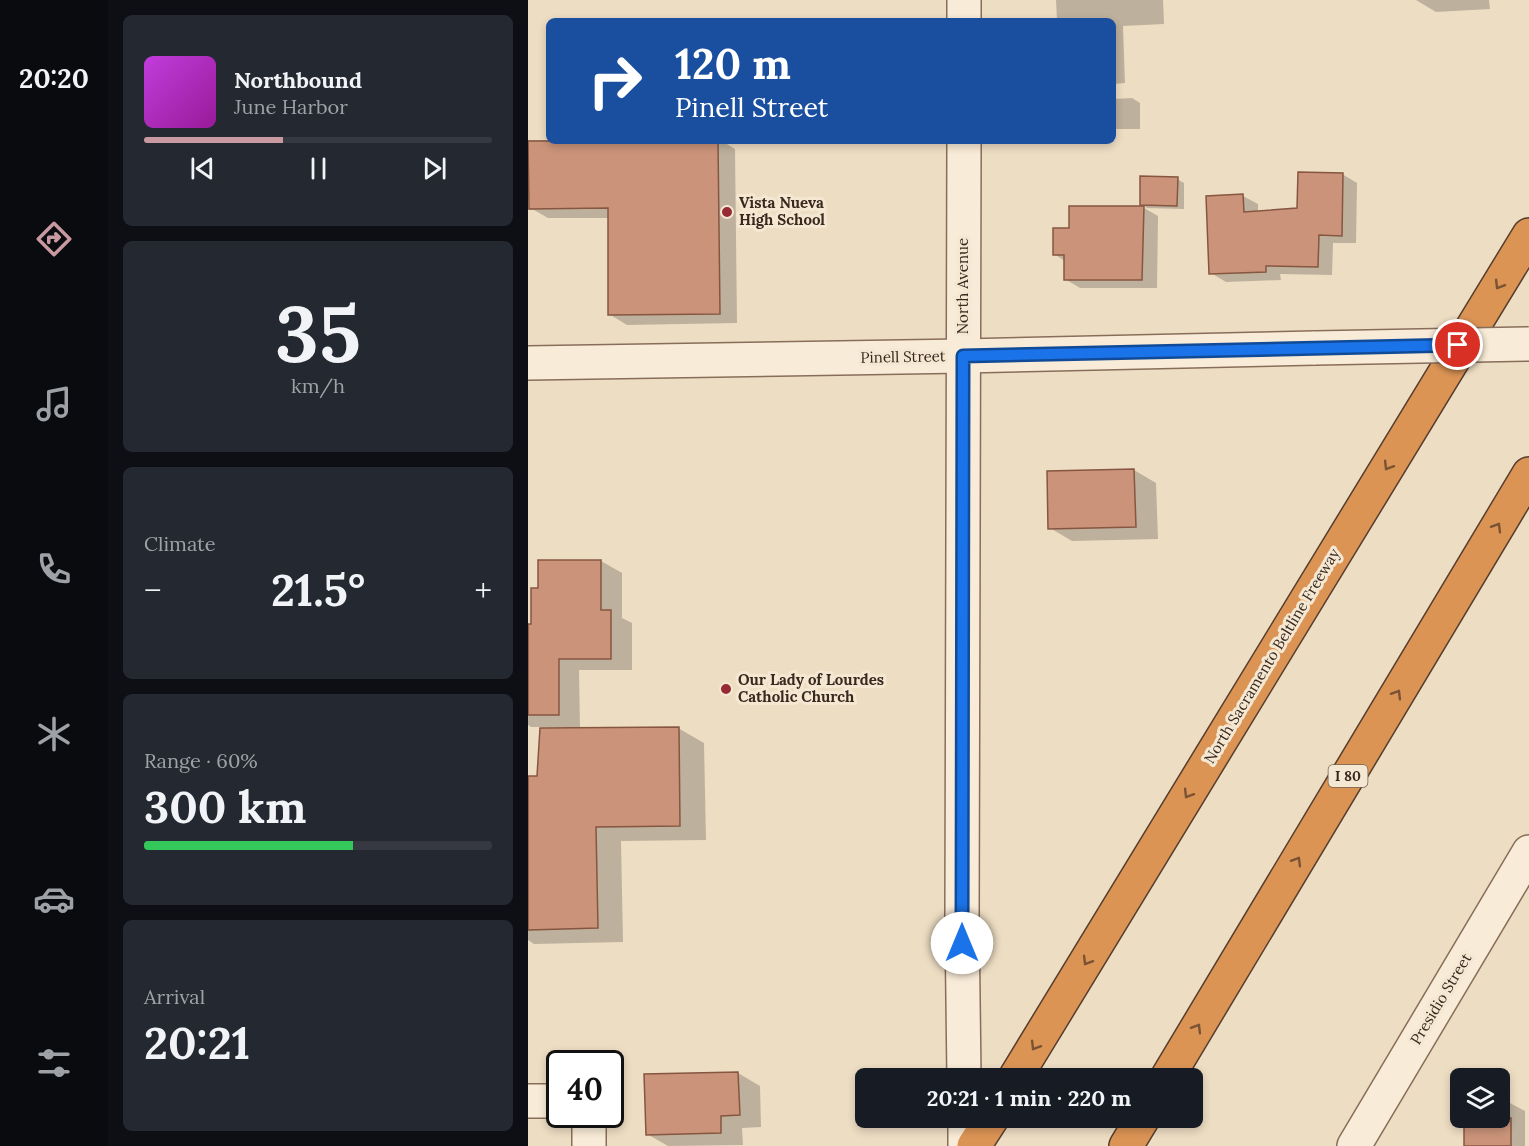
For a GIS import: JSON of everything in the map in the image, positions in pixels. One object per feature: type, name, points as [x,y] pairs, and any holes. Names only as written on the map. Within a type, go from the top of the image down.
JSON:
[{"type":"highway","name":"North Sacramento Beltline Freeway","points":[[1021,1068],[1529,235]]},
{"type":"highway","name":"I 80","points":[[1173,1068],[1529,474]]},
{"type":"highway","points":[[974,1146],[986,1128]]},
{"type":"highway","points":[[1126,1146],[1137,1128]]},
{"type":"street","points":[[964,0],[964,18]]},
{"type":"street","name":"North Avenue","points":[[964,144],[962,920],[964,1068]]},
{"type":"street","name":"Pinell Street","points":[[528,363],[1529,344]]},
{"type":"street","name":"Presidio Street","points":[[1353,1146],[1529,852]]},
{"type":"street","points":[[528,1101],[546,1101]]},
{"type":"street","points":[[589,1128],[589,1146]]},
{"type":"street","points":[[965,1128],[965,1146]]},
{"type":"building","points":[[528,141],[546,141],[546,144],[718,144],[720,314],[608,315],[608,208],[529,209]]},
{"type":"building","points":[[1298,172],[1343,173],[1342,236],[1319,235],[1318,267],[1266,266],[1266,272],[1209,274],[1206,196],[1243,194],[1244,212],[1297,208]]},
{"type":"building","points":[[1140,176],[1178,177],[1177,206],[1140,205]]},
{"type":"building","points":[[1069,206],[1144,206],[1142,280],[1064,280],[1064,255],[1053,255],[1053,228],[1069,228]]},
{"type":"building","points":[[1134,469],[1136,527],[1048,529],[1047,471]]},
{"type":"building","points":[[538,560],[601,560],[601,610],[611,610],[611,659],[559,659],[559,715],[528,715],[528,624],[531,624],[531,588],[538,588]]},
{"type":"building","points":[[679,727],[680,826],[596,827],[598,928],[528,930],[528,776],[537,776],[540,728]]},
{"type":"building","points":[[738,1072],[740,1115],[721,1116],[721,1133],[646,1135],[644,1074]]},
{"type":"building","points":[[1511,1118],[1511,1146],[1464,1146],[1464,1128],[1510,1128]]},
{"type":"place","name":"Vista Nueva High School","points":[[727,212]]},
{"type":"place","name":"Our Lady of Lourdes Catholic Church","points":[[726,689]]},
{"type":"route","points":[[962,943],[963,356],[1458,345]]}]
